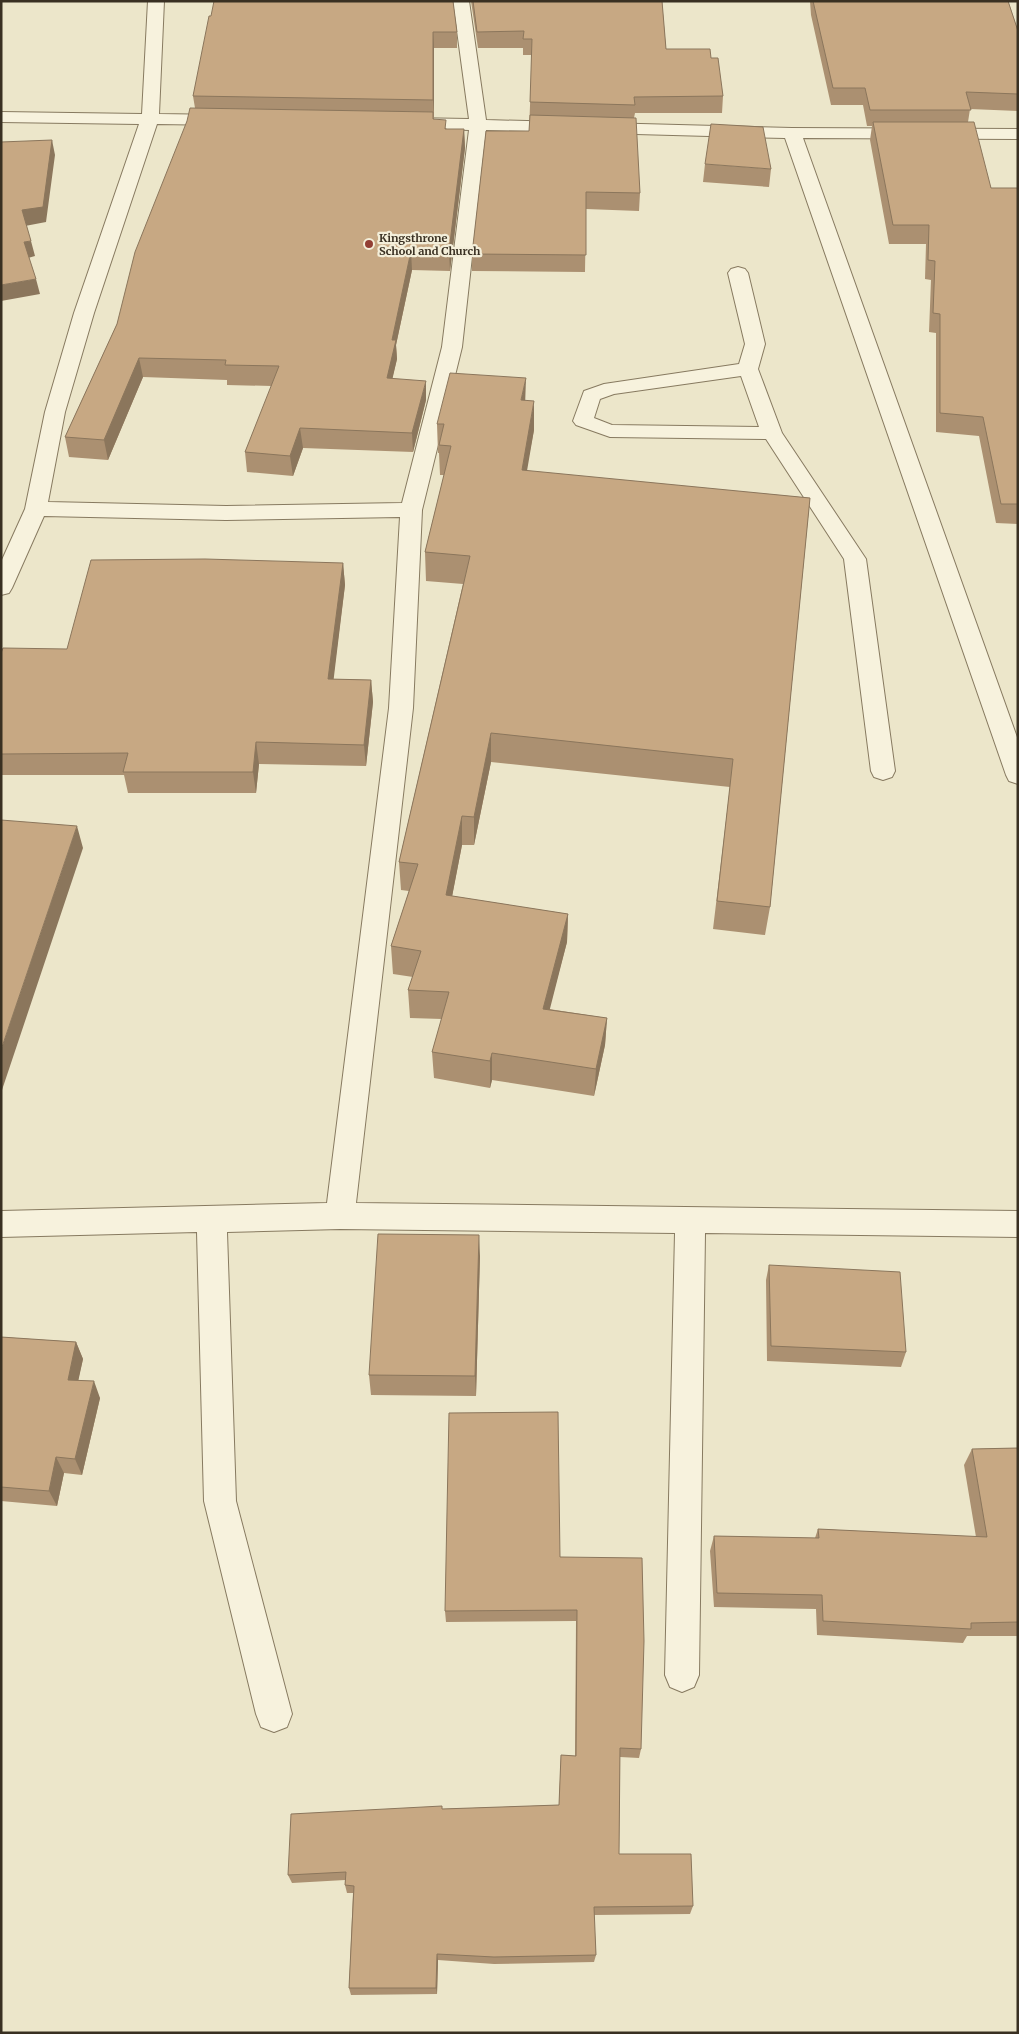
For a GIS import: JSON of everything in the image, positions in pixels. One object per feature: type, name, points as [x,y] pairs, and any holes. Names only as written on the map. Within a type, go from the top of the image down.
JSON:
[{"type":"street","points":[[1,588],[36,509],[55,412],[84,313],[150,118],[156,1]]},
{"type":"street","points":[[340,1216],[401,708],[411,510],[452,347],[478,124],[461,1]]},
{"type":"street","points":[[1,117],[240,120]]},
{"type":"street","points":[[389,123],[1017,138]]},
{"type":"street","points":[[792,133],[1018,775]]},
{"type":"street","points":[[738,273],[755,344],[748,368],[772,433],[855,559],[884,771]]},
{"type":"street","points":[[748,368],[612,388],[591,395],[583,420],[610,431],[772,433]]},
{"type":"street","points":[[36,509],[226,513],[411,510]]},
{"type":"street","points":[[1,1224],[340,1216],[1018,1224]]},
{"type":"street","points":[[212,1220],[220,1501],[274,1714]]},
{"type":"street","points":[[682,1675],[690,1220]]},
{"type":"building","points":[[214,1],[453,1],[457,32],[433,32],[433,100],[193,96],[209,16],[211,16]]},
{"type":"building","points":[[473,1],[662,1],[666,49],[710,49],[711,58],[718,58],[723,96],[634,97],[635,105],[530,102],[532,39],[523,39],[524,31],[477,32]]},
{"type":"building","points":[[813,1],[1008,1],[1018,31],[1018,94],[966,92],[971,110],[870,110],[865,88],[833,88]]},
{"type":"building","points":[[190,108],[433,112],[433,119],[446,120],[445,129],[464,129],[449,251],[411,251],[392,340],[396,340],[387,378],[426,381],[412,433],[300,428],[290,456],[245,452],[279,366],[225,365],[226,360],[139,358],[104,440],[65,437],[117,324],[135,252],[187,121]]},
{"type":"building","points":[[530,115],[636,118],[640,193],[586,192],[586,255],[472,254],[486,131],[529,131]]},
{"type":"building","points":[[873,122],[974,122],[991,188],[1018,188],[1018,504],[1001,504],[983,417],[940,413],[940,314],[933,313],[935,261],[928,260],[929,225],[893,225]]},
{"type":"building","points":[[711,124],[763,127],[771,169],[705,164]]},
{"type":"building","points":[[52,140],[43,207],[22,210],[31,241],[24,242],[36,279],[1,285],[1,142]]},
{"type":"building","points":[[450,373],[526,378],[521,400],[534,401],[522,470],[810,498],[770,907],[717,901],[733,759],[491,733],[474,817],[462,816],[446,895],[568,914],[543,1009],[607,1018],[596,1069],[492,1053],[490,1061],[432,1052],[449,992],[408,990],[421,951],[391,946],[418,864],[399,862],[470,556],[425,552],[451,446],[439,445],[444,424],[437,424]]},
{"type":"building","points":[[205,559],[343,563],[328,679],[371,680],[364,745],[256,742],[253,772],[123,772],[128,753],[1,754],[1,653],[3,648],[67,649],[91,560]]},
{"type":"building","points":[[1,820],[77,826],[1,1050]]},
{"type":"building","points":[[378,1234],[479,1235],[475,1376],[369,1375]]},
{"type":"building","points":[[769,1265],[900,1272],[906,1352],[771,1346]]},
{"type":"building","points":[[1,1337],[76,1342],[68,1380],[94,1381],[75,1459],[56,1457],[49,1491],[1,1487]]},
{"type":"building","points":[[558,1412],[560,1557],[642,1558],[644,1641],[641,1749],[620,1748],[619,1854],[691,1854],[693,1906],[594,1907],[596,1955],[494,1957],[437,1954],[436,1988],[349,1988],[354,1886],[345,1885],[346,1872],[288,1875],[291,1814],[442,1806],[442,1809],[559,1805],[561,1755],[576,1756],[577,1610],[445,1611],[449,1413]]},
{"type":"building","points":[[1018,1448],[1018,1622],[971,1623],[971,1629],[823,1621],[822,1595],[717,1593],[714,1536],[819,1538],[818,1529],[987,1537],[972,1449]]},
{"type":"place","name":"Kingsthrone School and Church","points":[[369,244]]}]
